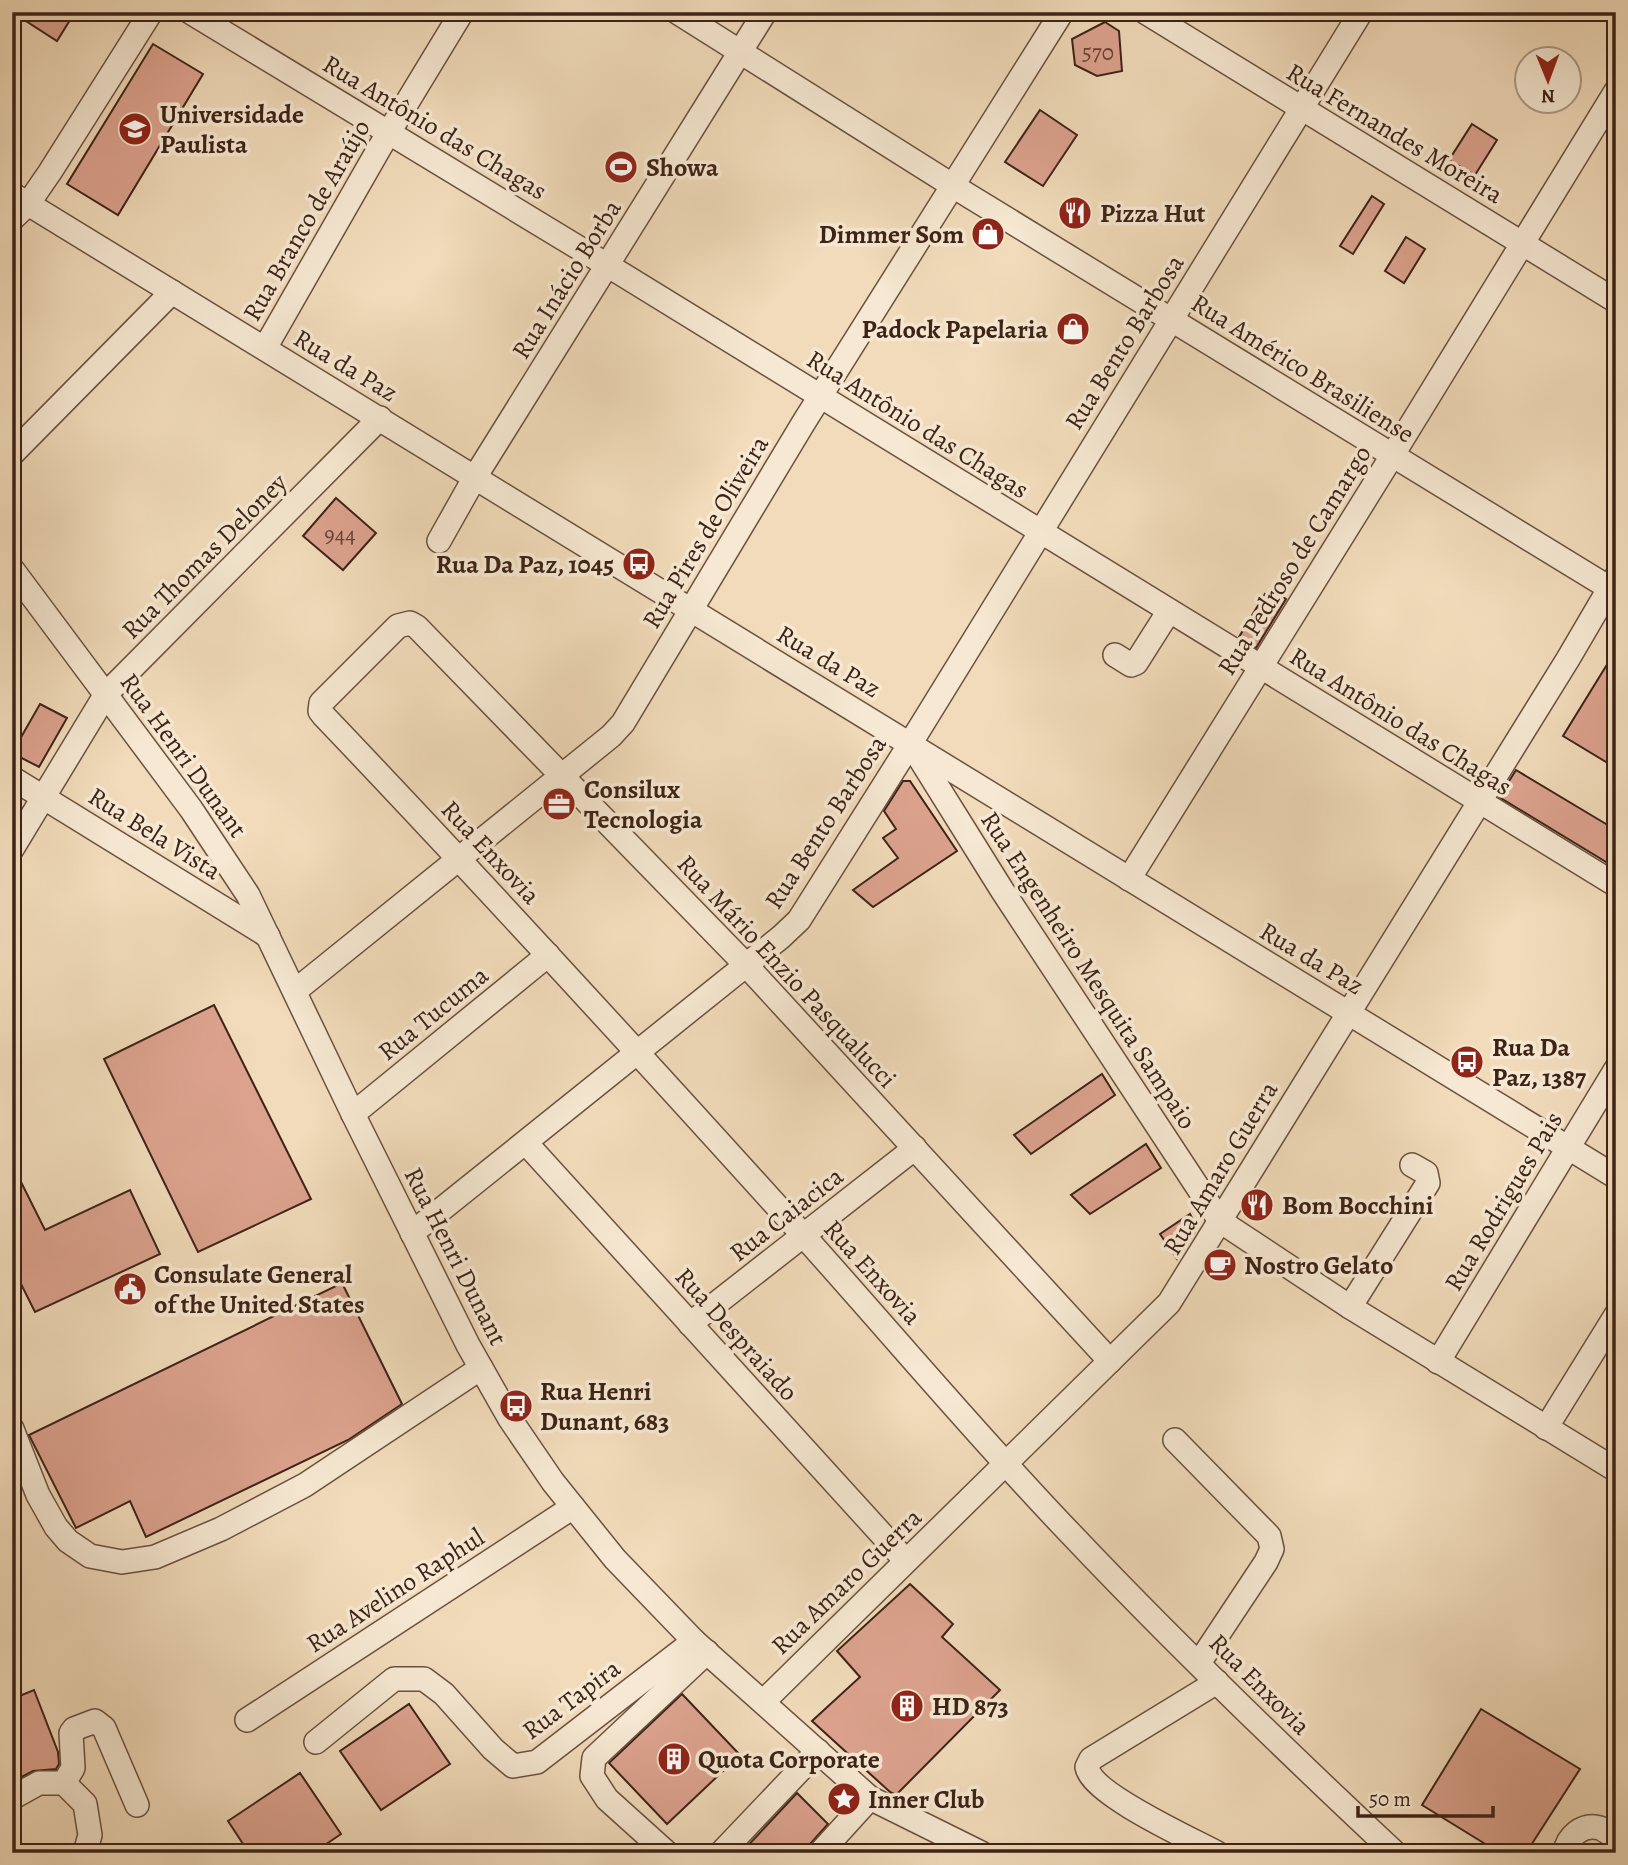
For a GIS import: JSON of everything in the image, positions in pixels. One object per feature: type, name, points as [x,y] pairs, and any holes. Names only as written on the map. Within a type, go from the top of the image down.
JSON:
[{"type":"street","points":[[17,206],[151,12]]},
{"type":"street","name":"Rua Antônio das Chagas","points":[[190,12],[1616,885]]},
{"type":"street","name":"Rua Branco de Araújo","points":[[265,348],[389,132],[462,12]]},
{"type":"street","name":"Rua Américo Brasiliense","points":[[677,12],[1392,456],[1614,586]]},
{"type":"street","name":"Rua Inácio Borba","points":[[439,541],[475,477],[765,12]]},
{"type":"street","name":"Rua Pires de Oliveira","points":[[295,991],[562,777],[623,723],[820,397],[1062,12]]},
{"type":"street","name":"Rua Fernandes Moreira","points":[[1145,12],[1616,301]]},
{"type":"street","name":"Rua Bento Barbosa","points":[[412,1233],[799,920],[1361,12]]},
{"type":"street","name":"Rua Pedroso de Camargo","points":[[1129,879],[1616,91]]},
{"type":"street","name":"Rua da Paz","points":[[17,206],[172,292],[265,348],[1616,1178]]},
{"type":"street","points":[[12,454],[172,292]]},
{"type":"street","name":"Rua Thomas Deloney","points":[[12,849],[106,694],[380,418]]},
{"type":"street","name":"Rua Henri Dunant","points":[[12,569],[198,820],[248,895],[353,1114],[481,1368],[510,1419],[573,1507],[615,1559],[700,1647],[870,1798],[981,1853]]},
{"type":"street","name":"Rua Amaro Guerra","points":[[763,1702],[1168,1303],[1614,586]]},
{"type":"street","points":[[1115,655],[1131,665],[1136,663],[1169,611]]},
{"type":"street","name":"Rua Mário Enzio Pasqualucci","points":[[323,715],[320,711],[321,703],[398,626],[410,623],[417,627],[746,965],[1110,1361]]},
{"type":"street","name":"Rua Enxovia","points":[[323,715],[461,859],[1071,1535],[1279,1744],[1395,1853]]},
{"type":"street","name":"Rua Engenheiro Mesquita Sampaio","points":[[910,744],[1002,891],[1220,1222],[1438,1362],[1616,1469]]},
{"type":"street","name":"Rua Bela Vista","points":[[12,778],[268,936]]},
{"type":"street","name":"Rua Tucuma","points":[[353,1114],[548,955]]},
{"type":"street","name":"Rua Rodrigues Pais","points":[[1438,1362],[1616,1069]]},
{"type":"street","name":"Rua Despraiado","points":[[526,1143],[906,1562]]},
{"type":"street","name":"Rua Caiacica","points":[[690,1324],[915,1148]]},
{"type":"street","points":[[1350,1307],[1428,1183],[1426,1173],[1412,1165]]},
{"type":"street","points":[[1546,1428],[1616,1315]]},
{"type":"street","points":[[12,1429],[38,1495],[56,1527],[68,1541],[90,1556],[122,1562],[155,1557],[220,1529],[305,1485],[481,1368]]},
{"type":"street","points":[[1175,1440],[1269,1536],[1272,1549],[1199,1664]]},
{"type":"street","name":"Rua Avelino Raphul","points":[[247,1720],[573,1507]]},
{"type":"street","points":[[667,1853],[607,1799],[592,1776],[594,1758],[700,1647]]},
{"type":"street","name":"Rua Tapira","points":[[316,1742],[394,1679],[424,1679],[444,1694],[493,1749],[513,1766],[537,1762],[700,1647]]},
{"type":"street","points":[[1217,1682],[1091,1759],[1087,1767],[1090,1777],[1108,1793],[1217,1853]]},
{"type":"street","points":[[64,1783],[73,1768],[71,1733],[74,1729],[95,1721],[100,1722],[137,1805]]},
{"type":"street","points":[[721,1853],[818,1751]]},
{"type":"street","points":[[12,1798],[39,1783],[64,1783],[85,1804],[90,1835],[85,1853]]},
{"type":"street","points":[[820,1853],[870,1798]]},
{"type":"street","points":[[1565,1853],[1564,1849],[1574,1833],[1588,1827],[1601,1828],[1616,1838]]},
{"type":"building","points":[[12,12],[75,12],[57,41]]},
{"type":"building","points":[[1105,22],[1119,31],[1122,71],[1097,76],[1075,65],[1072,39]]},
{"type":"building","name":"Universidade Paulista","points":[[153,44],[203,74],[118,215],[67,184]]},
{"type":"building","points":[[1040,110],[1077,135],[1043,186],[1005,162]]},
{"type":"building","points":[[1472,124],[1497,140],[1475,175],[1449,160]]},
{"type":"building","points":[[1372,196],[1384,204],[1353,254],[1340,246]]},
{"type":"building","points":[[1406,237],[1425,249],[1404,283],[1385,271]]},
{"type":"building","points":[[336,498],[376,533],[343,570],[303,536]]},
{"type":"building","points":[[1275,592],[1286,599],[1256,648],[1239,637],[1265,594],[1271,598]]},
{"type":"building","points":[[1616,650],[1616,768],[1563,736]]},
{"type":"building","points":[[40,704],[67,718],[39,767],[12,753]]},
{"type":"building","points":[[1516,770],[1616,830],[1616,868],[1499,797]]},
{"type":"building","points":[[903,781],[910,781],[957,851],[873,907],[853,890],[898,858],[883,838],[896,829],[884,811]]},
{"type":"building","points":[[214,1005],[311,1199],[198,1252],[104,1059]]},
{"type":"building","points":[[1102,1074],[1115,1095],[1031,1154],[1014,1135]]},
{"type":"building","points":[[1146,1144],[1161,1168],[1090,1214],[1071,1195]]},
{"type":"building","points":[[12,1164],[45,1230],[130,1190],[160,1254],[35,1312],[12,1266]]},
{"type":"building","points":[[1190,1214],[1197,1228],[1177,1259],[1160,1234]]},
{"type":"building","points":[[342,1283],[402,1404],[348,1440],[146,1537],[130,1501],[76,1528],[29,1435]]},
{"type":"building","name":"HD 873","points":[[910,1584],[953,1624],[942,1637],[1000,1690],[896,1795],[812,1721],[860,1677],[837,1651]]},
{"type":"building","points":[[34,1690],[58,1752],[59,1764],[56,1769],[33,1771],[12,1782],[12,1699]]},
{"type":"building","name":"Quota Corporate","points":[[682,1694],[740,1755],[667,1824],[609,1763]]},
{"type":"building","points":[[409,1704],[450,1764],[381,1810],[340,1751]]},
{"type":"building","points":[[1481,1709],[1580,1769],[1526,1853],[1500,1853],[1422,1805]]},
{"type":"building","points":[[300,1773],[341,1834],[313,1853],[249,1853],[228,1821]]},
{"type":"building","points":[[797,1793],[828,1824],[806,1851],[741,1853]]},
{"type":"place","name":"Universidade Paulista","points":[[135,129]]},
{"type":"place","name":"Showa","points":[[621,167]]},
{"type":"place","name":"Pizza Hut","points":[[1075,213]]},
{"type":"place","name":"Dimmer Som","points":[[988,234]]},
{"type":"place","name":"Padock Papelaria","points":[[1073,329]]},
{"type":"place","name":"Rua Da Paz, 1045","points":[[639,564]]},
{"type":"place","name":"Consilux Tecnologia","points":[[559,804]]},
{"type":"place","name":"Rua Da Paz, 1387","points":[[1467,1062]]},
{"type":"place","name":"Bom Bocchini","points":[[1257,1205]]},
{"type":"place","name":"Nostro Gelato","points":[[1220,1265]]},
{"type":"place","name":"Consulate General of the United States","points":[[130,1289]]},
{"type":"place","name":"Rua Henri Dunant, 683","points":[[516,1406]]},
{"type":"place","name":"HD 873","points":[[907,1706]]},
{"type":"place","name":"Quota Corporate","points":[[674,1759]]},
{"type":"place","name":"Inner Club","points":[[844,1799]]}]
